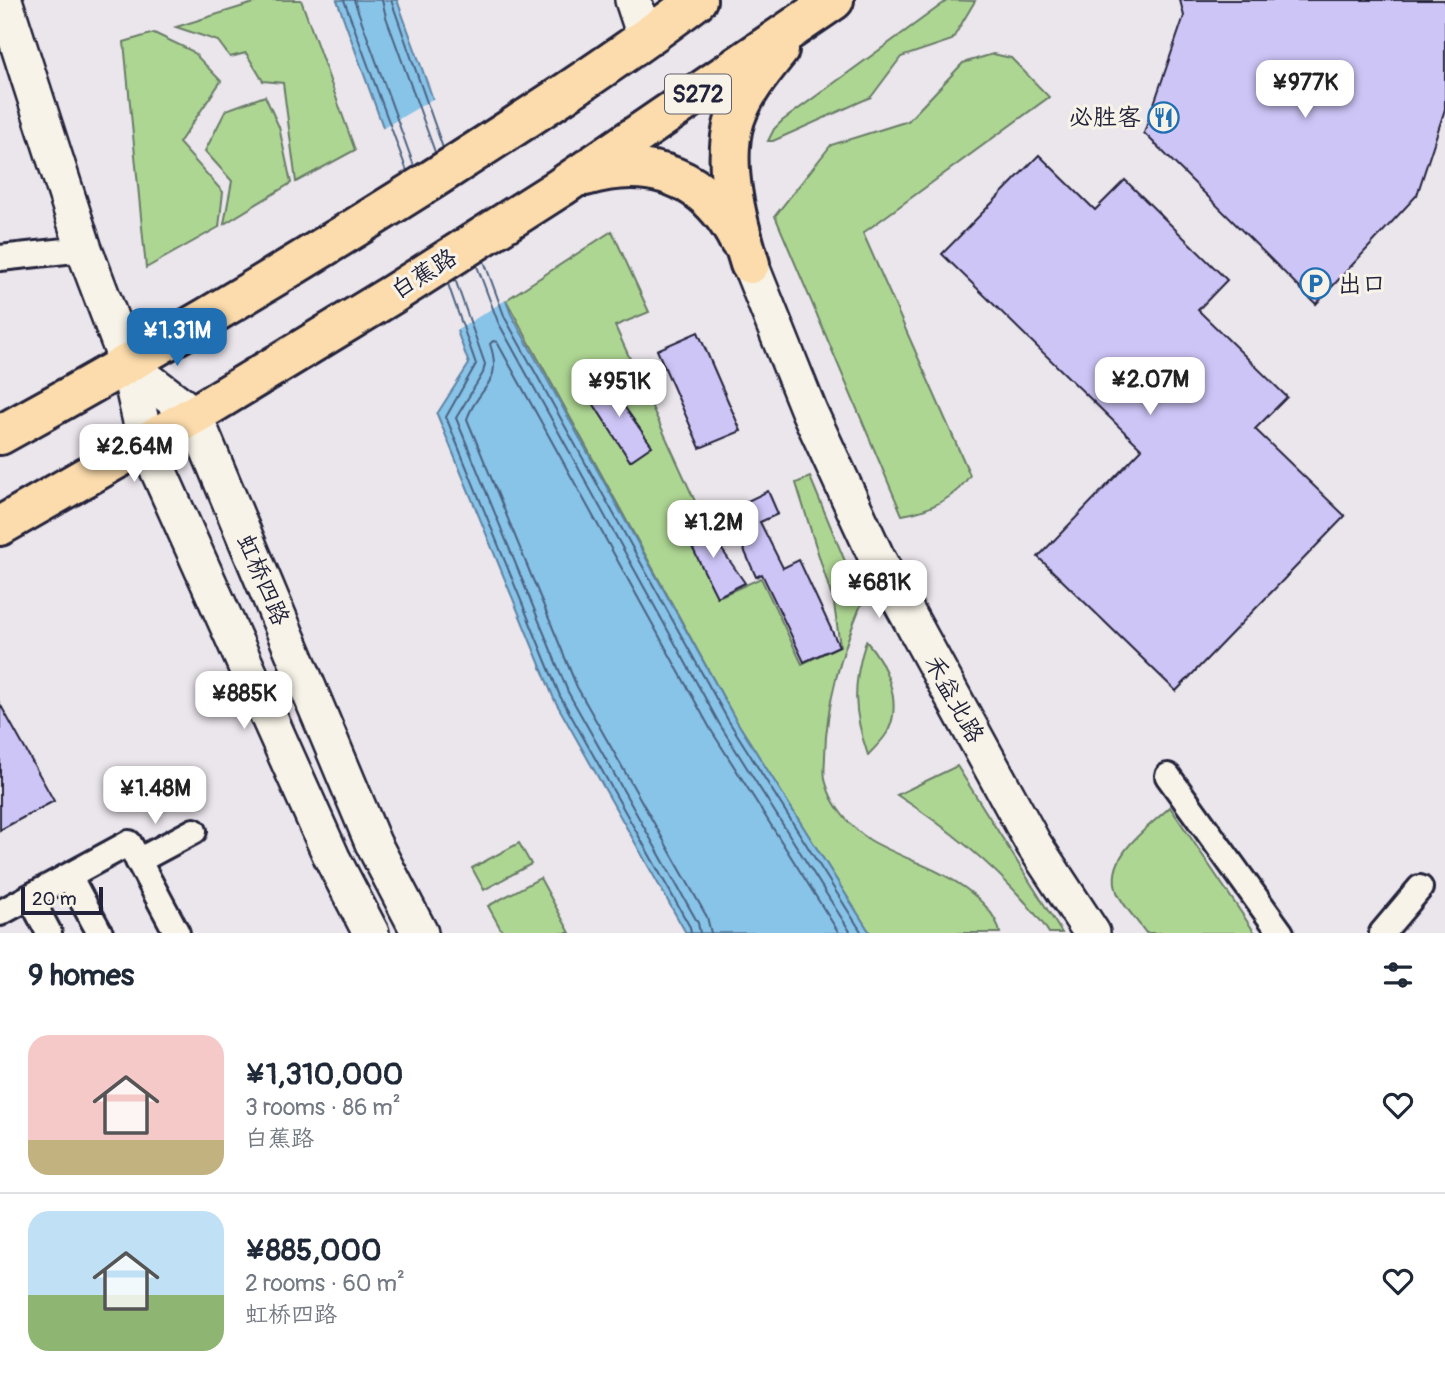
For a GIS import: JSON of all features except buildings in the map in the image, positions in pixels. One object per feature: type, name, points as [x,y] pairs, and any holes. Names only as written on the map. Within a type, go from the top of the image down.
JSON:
[{"type":"main road","points":[[0,435],[128,365],[369,219],[521,123],[697,0]]},
{"type":"main road","points":[[750,264],[737,223],[733,188],[731,153],[735,120],[755,80],[779,50],[823,8]]},
{"type":"main road","name":"白蕉路","points":[[0,526],[194,415],[393,294],[561,187],[823,8]]},
{"type":"main road","points":[[561,187],[608,169],[633,167],[665,173],[690,184],[714,205],[733,231],[750,264]]},
{"type":"street","name":"虹桥四路","points":[[4,0],[84,249],[128,365],[146,443],[332,858],[371,933]]},
{"type":"street","points":[[633,0],[646,38]]},
{"type":"street","points":[[0,258],[84,249]]},
{"type":"street","name":"禾益北路","points":[[750,264],[814,422],[876,556],[1033,843],[1092,933]]},
{"type":"street","points":[[128,365],[194,415]]},
{"type":"street","name":"虹桥四路","points":[[194,415],[373,843],[420,933]]},
{"type":"street","points":[[1168,776],[1281,933]]},
{"type":"street","points":[[138,861],[194,831]]},
{"type":"street","points":[[0,913],[129,844],[177,933]]},
{"type":"street","points":[[69,876],[100,933]]},
{"type":"street","points":[[1382,933],[1420,888]]},
{"type":"street","points":[[30,897],[49,933]]},
{"type":"green space","points":[[263,0],[301,0],[355,150],[296,182],[283,83],[263,81],[246,53],[230,57],[218,41],[176,27]]},
{"type":"green space","points":[[948,0],[975,1],[952,40],[901,57],[871,97],[768,141],[782,121]]},
{"type":"green space","points":[[154,33],[192,51],[221,81],[179,143],[223,192],[219,227],[146,268],[124,42]]},
{"type":"green space","points":[[993,54],[1011,58],[1049,97],[863,233],[970,475],[949,497],[922,510],[902,515],[775,216],[831,145],[908,121],[963,63]]},
{"type":"green space","points":[[265,96],[279,127],[291,183],[224,224],[232,181],[205,151],[226,110]]},
{"type":"green space","points":[[612,231],[649,312],[615,326],[704,521],[687,530],[721,596],[761,578],[802,664],[840,646],[834,604],[796,483],[810,477],[862,602],[842,658],[828,716],[824,773],[837,808],[870,840],[942,874],[970,892],[991,913],[1000,933],[870,933],[734,717],[506,300]]},
{"type":"green space","points":[[866,641],[885,670],[894,706],[887,733],[868,755],[859,725],[856,698],[858,671]]},
{"type":"green space","points":[[957,766],[1062,933],[1049,933],[1012,887],[981,858],[949,831],[897,795]]},
{"type":"green space","points":[[1170,807],[1255,933],[1146,933],[1123,902],[1117,892],[1115,879],[1122,855],[1140,834]]},
{"type":"green space","points":[[519,843],[531,864],[484,890],[472,868]]},
{"type":"green space","points":[[540,878],[570,933],[503,933],[488,906]]},
{"type":"water","points":[[337,0],[397,0],[511,314],[734,717],[870,933],[686,933],[554,699],[437,414],[469,364]]},
{"type":"pier","points":[[436,97],[509,298],[454,332],[380,130]]},
{"type":"place","name":"必胜客","points":[[1164,117]]},
{"type":"place","name":"出口","points":[[1315,284]]}]
